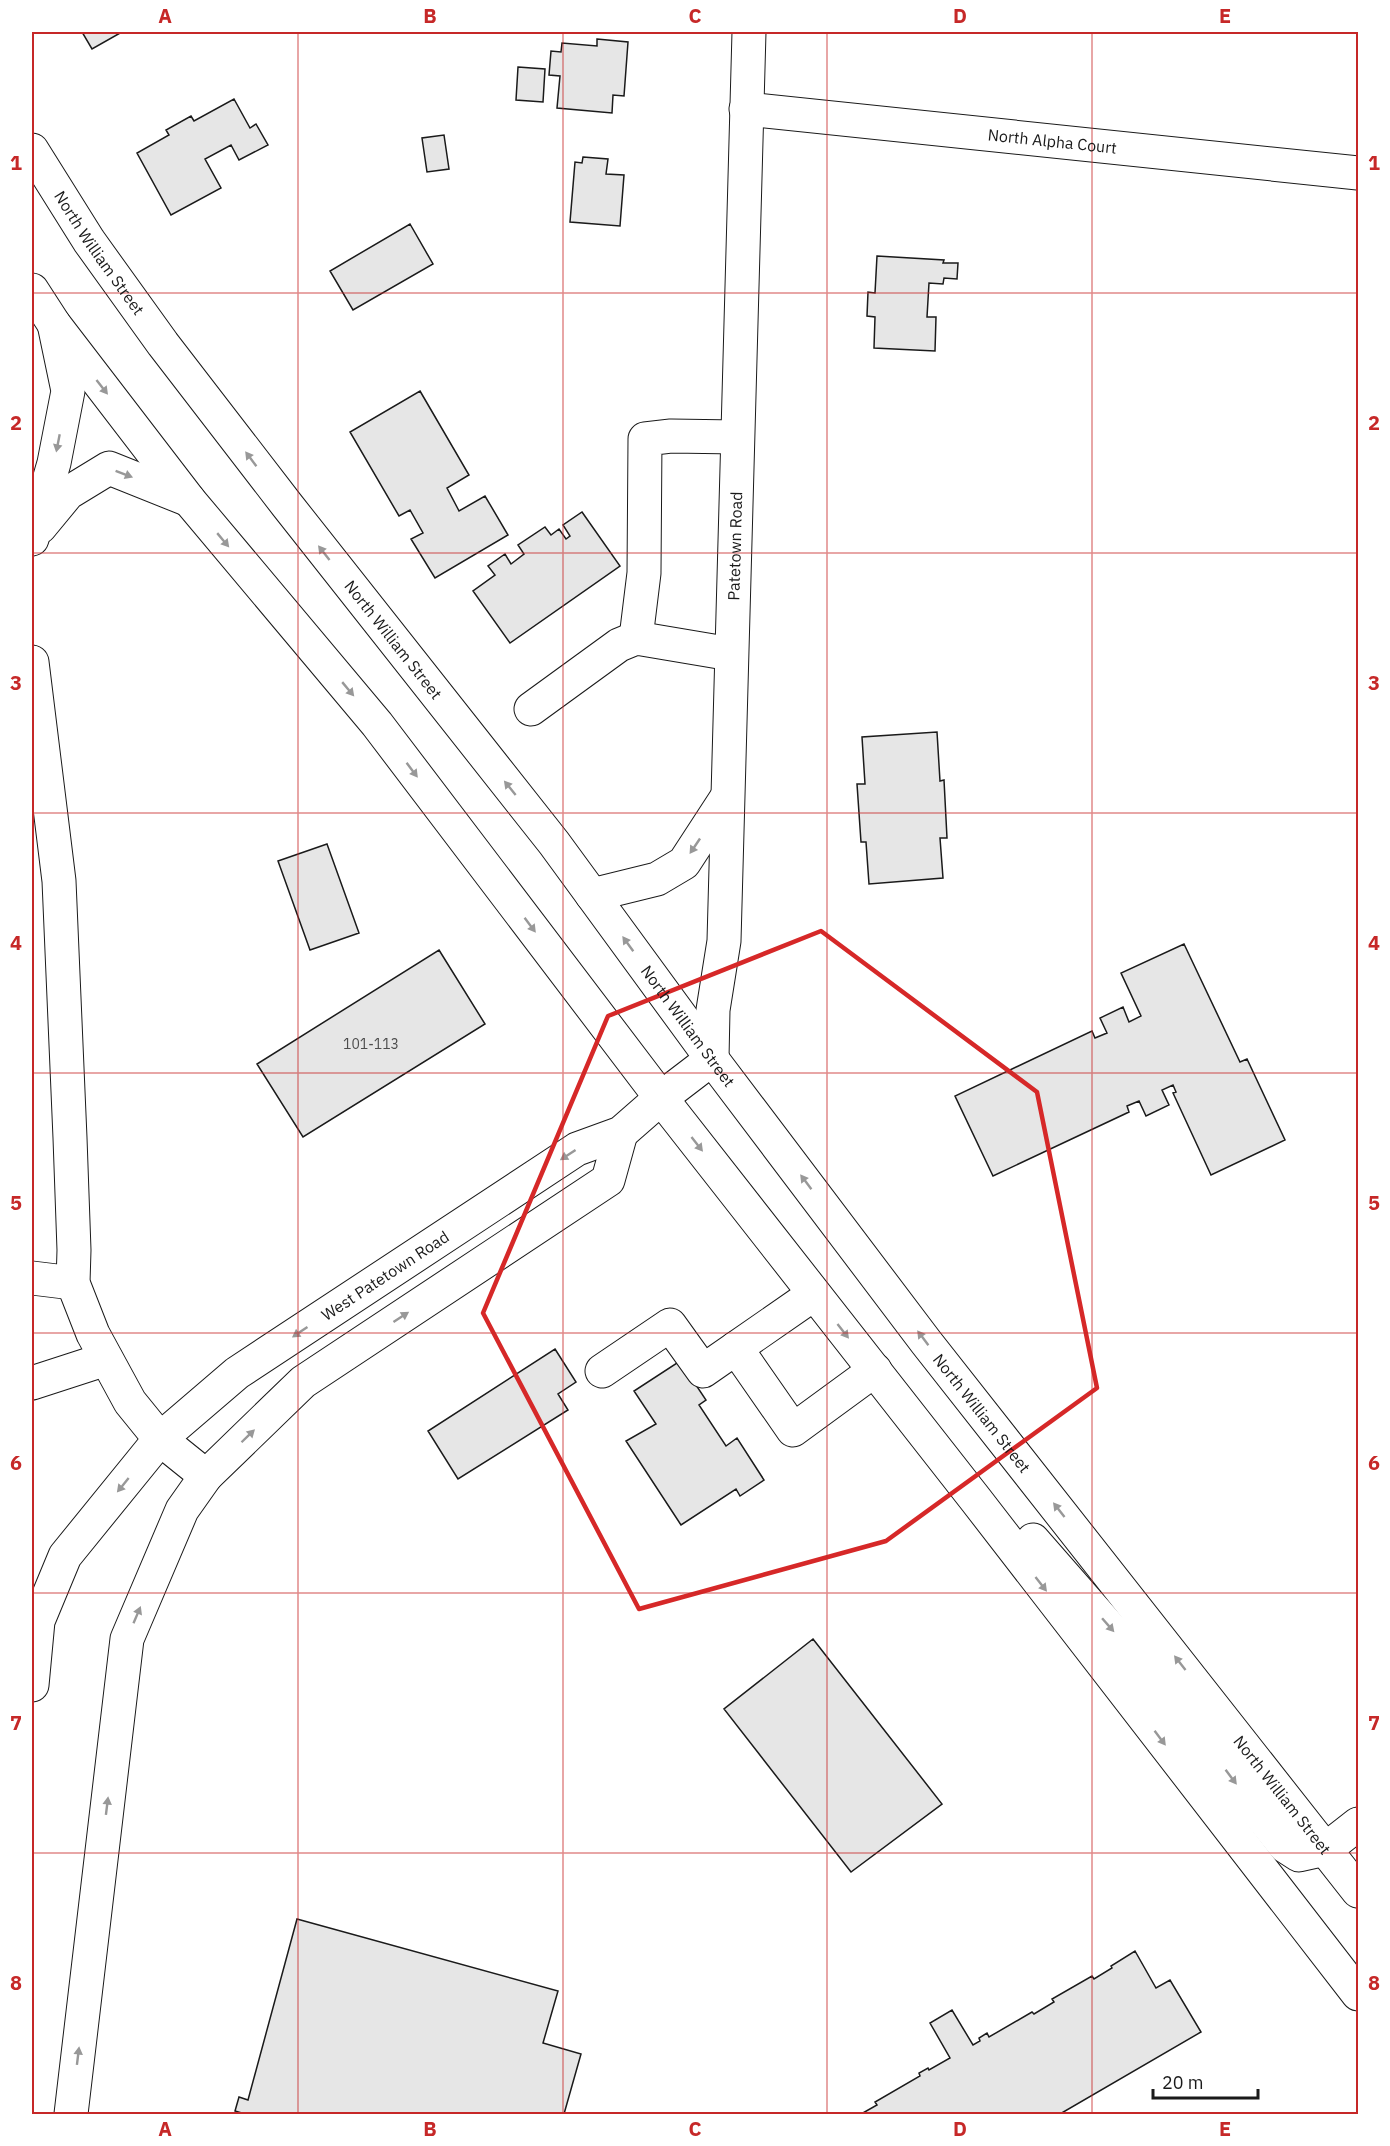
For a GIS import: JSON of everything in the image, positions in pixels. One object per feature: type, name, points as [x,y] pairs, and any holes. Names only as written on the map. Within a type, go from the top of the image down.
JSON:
[{"type":"main road","name":"Patetown Road","points":[[712,1059],[713,1010],[723,941],[749,32]]},
{"type":"main road","name":"North Alpha Court","points":[[746,109],[1359,173]]},
{"type":"main road","name":"North William Street","points":[[32,150],[95,250],[163,344],[554,843],[712,1059],[926,1342],[1359,1891]]},
{"type":"main road","points":[[32,290],[54,324],[189,500],[377,724],[661,1098],[1359,1994]]},
{"type":"main road","points":[[32,538],[54,463],[68,391],[54,324]]},
{"type":"main road","points":[[636,638],[644,573],[645,439],[671,436],[737,437]]},
{"type":"main road","points":[[32,538],[68,493],[109,468],[189,500]]},
{"type":"main road","points":[[531,709],[619,645],[636,638],[731,654]]},
{"type":"main road","points":[[32,662],[59,881],[74,1250],[73,1283],[93,1334],[130,1402],[160,1439],[206,1476]]},
{"type":"main road","points":[[592,896],[657,879],[684,863],[727,797]]},
{"type":"main road","name":"West Patetown Road","points":[[32,1685],[38,1621],[65,1556],[160,1439],[237,1373],[577,1149],[621,1133],[661,1098],[712,1059]]},
{"type":"main road","points":[[71,2115],[127,1639],[182,1510],[206,1476],[303,1382],[608,1180],[621,1133]]},
{"type":"main road","points":[[32,1278],[73,1283]]},
{"type":"main road","points":[[602,1371],[670,1325],[703,1371],[814,1294]]},
{"type":"main road","points":[[736,1348],[793,1430],[875,1370]]},
{"type":"main road","points":[[32,1383],[106,1359]]},
{"type":"main road","points":[[976,1500],[1013,1519],[1046,1554],[1124,1644],[1285,1846],[1299,1855],[1326,1849],[1359,1824]]},
{"type":"highlighted area","points":[[821,931],[1037,1092],[1097,1388],[886,1541],[639,1609],[483,1313],[608,1016]]},
{"type":"building","points":[[82,32],[122,32],[92,49]]},
{"type":"building","points":[[597,39],[628,42],[624,96],[613,95],[612,113],[557,108],[560,76],[549,75],[551,51],[561,52],[562,43],[597,46]]},
{"type":"building","points":[[518,67],[545,69],[543,102],[516,100]]},
{"type":"building","points":[[234,99],[250,128],[256,124],[268,145],[239,160],[231,145],[205,159],[221,188],[171,215],[137,153],[169,135],[166,130],[191,116],[194,121]]},
{"type":"building","points":[[444,135],[449,169],[427,172],[422,138]]},
{"type":"building","points":[[583,157],[608,159],[606,174],[624,175],[620,226],[570,222],[575,162],[582,163]]},
{"type":"building","points":[[410,224],[433,264],[353,310],[330,271]]},
{"type":"building","points":[[877,256],[958,263],[957,279],[944,278],[943,284],[929,283],[927,317],[936,317],[935,351],[874,348],[875,317],[867,316],[868,292],[875,293]]},
{"type":"building","points":[[420,391],[469,475],[447,488],[459,511],[485,496],[508,535],[435,578],[411,539],[423,533],[410,510],[399,516],[350,432]]},
{"type":"building","points":[[582,512],[620,566],[510,643],[473,591],[495,575],[488,566],[505,554],[511,564],[524,554],[518,545],[545,527],[551,535],[559,529],[566,539],[570,536],[563,525]]},
{"type":"building","points":[[937,732],[940,781],[944,780],[947,838],[940,838],[943,878],[869,884],[866,842],[861,842],[857,784],[865,784],[862,737]]},
{"type":"building","points":[[327,844],[359,933],[310,950],[278,861]]},
{"type":"building","points":[[1184,944],[1240,1062],[1247,1059],[1285,1140],[1211,1175],[1173,1093],[1176,1092],[1173,1085],[1162,1090],[1169,1105],[1146,1116],[1139,1101],[1127,1106],[1129,1112],[993,1176],[955,1096],[1092,1031],[1095,1038],[1107,1033],[1100,1018],[1123,1007],[1129,1022],[1141,1016],[1121,973]]},
{"type":"building","points":[[439,950],[485,1024],[303,1137],[257,1064]]},
{"type":"building","points":[[555,1349],[576,1382],[558,1394],[568,1410],[458,1479],[428,1431]]},
{"type":"building","points":[[680,1361],[706,1400],[699,1405],[726,1446],[737,1438],[764,1480],[740,1496],[736,1489],[681,1525],[626,1441],[656,1424],[634,1391]]},
{"type":"building","points":[[813,1639],[942,1804],[851,1872],[724,1709]]},
{"type":"building","points":[[297,1919],[558,1991],[543,2043],[581,2054],[564,2114],[245,2114],[235,2111],[239,2097],[248,2100]]},
{"type":"building","points":[[1135,1951],[1156,1988],[1170,1980],[1201,2032],[1060,2114],[861,2114],[877,2105],[875,2102],[920,2076],[919,2073],[950,2058],[930,2023],[952,2010],[973,2045],[987,2033],[989,2037],[1032,2012],[1034,2014],[1054,2002],[1052,1999],[1092,1976],[1094,1979]]}]
